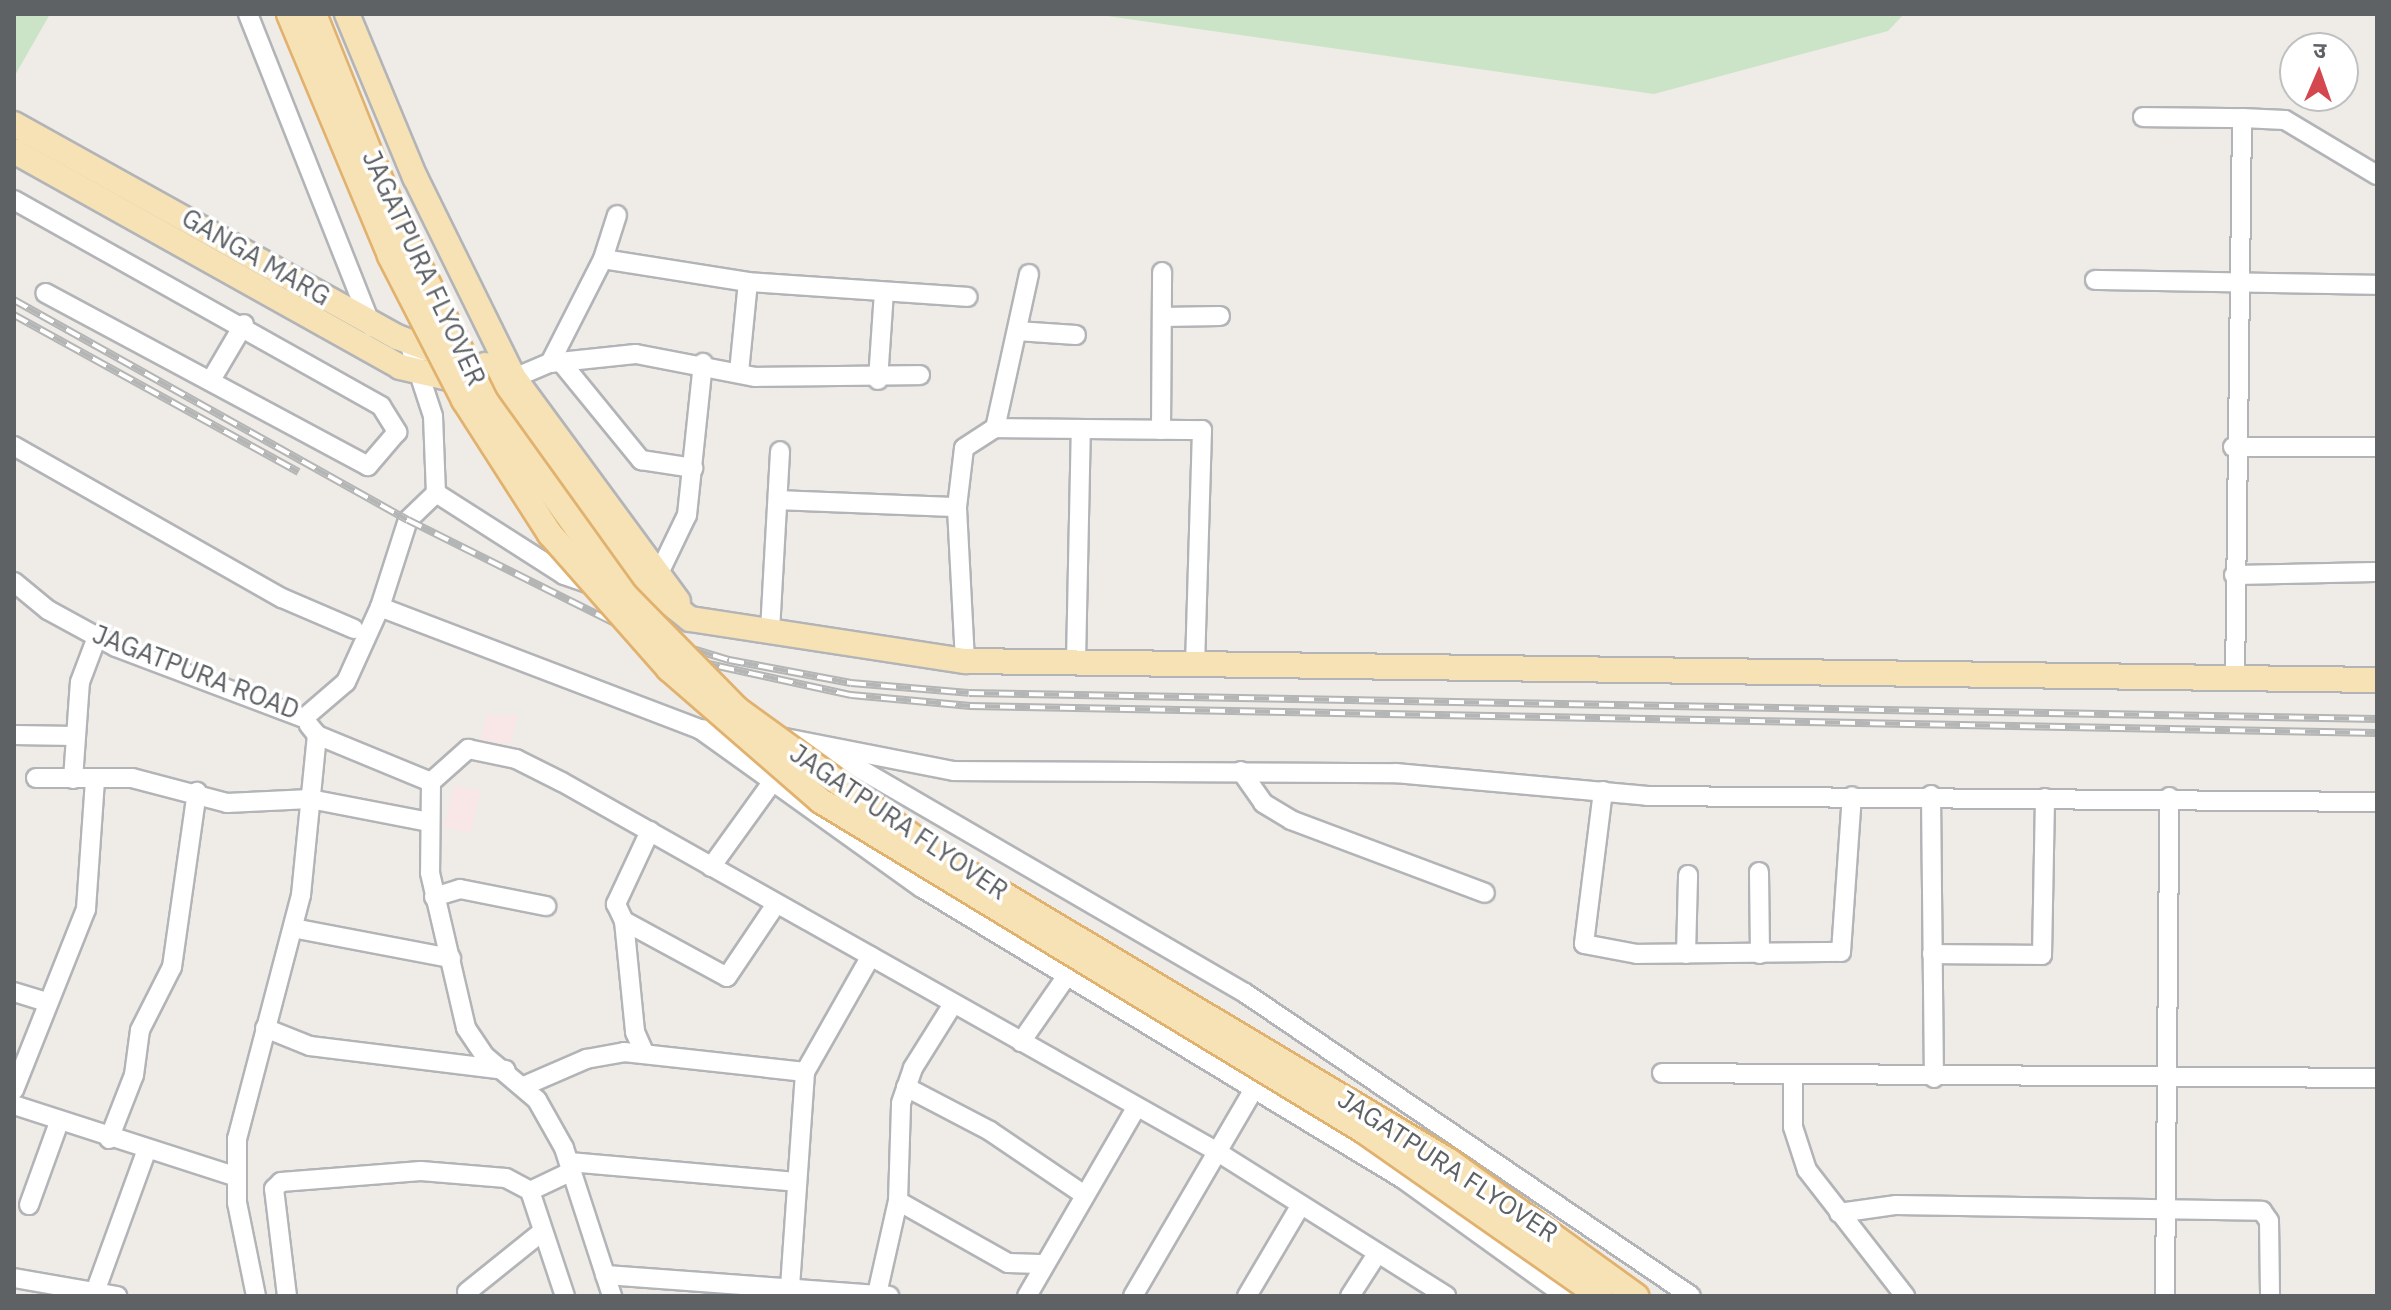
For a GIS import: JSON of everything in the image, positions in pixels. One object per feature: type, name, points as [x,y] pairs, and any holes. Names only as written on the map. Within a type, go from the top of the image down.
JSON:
[{"type":"main road","name":"JAGATPURA FLYOVER","points":[[289,14],[390,256],[464,400],[550,534],[669,669],[821,801],[1364,1131],[1600,1296]]},
{"type":"main road","name":"JAGATPURA FLYOVER","points":[[314,14],[396,218],[485,400],[625,595],[737,709],[941,857],[1449,1161],[1636,1296]]},
{"type":"main road","points":[[347,14],[501,373],[642,581],[690,619],[965,661],[2377,680]]},
{"type":"main road","name":"GANGA MARG","points":[[14,124],[409,343],[501,373]]},
{"type":"main road","points":[[14,151],[420,376],[501,373]]},
{"type":"main road","points":[[501,373],[660,571],[690,619]]},
{"type":"street","points":[[248,14],[373,324],[371,351]]},
{"type":"street","points":[[2143,117],[2285,120],[2377,175]]},
{"type":"street","points":[[2235,679],[2233,447],[2240,284],[2242,118]]},
{"type":"street","points":[[14,200],[244,324],[381,406],[397,432],[368,466],[45,293]]},
{"type":"street","points":[[555,363],[603,259],[617,215]]},
{"type":"street","points":[[603,259],[748,282],[967,297]]},
{"type":"street","points":[[1161,430],[1162,272]]},
{"type":"street","points":[[995,428],[1029,274]]},
{"type":"street","points":[[2095,280],[2377,285]]},
{"type":"street","points":[[739,372],[748,282]]},
{"type":"street","points":[[878,380],[884,293]]},
{"type":"street","points":[[1162,317],[1220,316]]},
{"type":"street","points":[[214,375],[244,324]]},
{"type":"street","points":[[1017,331],[1076,335]]},
{"type":"street","points":[[409,343],[440,456],[436,493],[564,575],[690,619]]},
{"type":"street","points":[[501,373],[636,354],[703,363],[739,372],[878,380],[920,375]]},
{"type":"street","points":[[555,363],[641,460],[693,468]]},
{"type":"street","points":[[660,571],[681,535],[693,468],[703,363]]},
{"type":"street","points":[[965,661],[957,507],[964,448],[995,428],[1202,430],[1195,664]]},
{"type":"street","points":[[1076,661],[1081,429]]},
{"type":"street","points":[[14,446],[282,598],[354,629]]},
{"type":"street","points":[[2233,447],[2377,447]]},
{"type":"street","points":[[770,631],[780,451]]},
{"type":"street","name":"JAGATPURA ROAD","points":[[14,582],[97,637],[304,718],[346,682],[380,607],[408,520],[436,493]]},
{"type":"street","points":[[779,500],[957,507]]},
{"type":"street","points":[[2234,575],[2377,572]]},
{"type":"street","points":[[380,607],[699,729],[1064,980],[1403,1179],[1565,1296]]},
{"type":"street","points":[[73,779],[80,682],[97,637]]},
{"type":"street","points":[[304,718],[317,735],[431,782]]},
{"type":"street","points":[[699,729],[811,740],[954,771],[1396,773],[1603,791],[2377,802]]},
{"type":"street","points":[[14,735],[75,736]]},
{"type":"street","points":[[256,1296],[237,1177],[237,1139],[293,928],[317,735]]},
{"type":"street","points":[[711,867],[773,779],[811,740]]},
{"type":"street","points":[[811,740],[1258,1000],[1691,1296]]},
{"type":"street","points":[[612,1296],[570,1167],[524,1086],[485,1056],[466,1028],[434,897],[430,822],[431,782],[468,749],[516,759],[650,831],[1216,1151],[1299,1208],[1446,1296]]},
{"type":"street","points":[[1241,771],[1263,803],[1291,820],[1485,893]]},
{"type":"street","points":[[36,778],[132,778],[197,792],[227,803],[310,799],[430,822]]},
{"type":"street","points":[[14,1090],[44,1001],[86,909],[95,779]]},
{"type":"street","points":[[1603,791],[1584,944],[1594,952],[1686,954],[1843,949],[1852,796]]},
{"type":"street","points":[[109,1139],[134,1075],[140,1030],[172,967],[197,792]]},
{"type":"street","points":[[1931,795],[1934,1078]]},
{"type":"street","points":[[2165,1296],[2170,1076],[2169,797]]},
{"type":"street","points":[[1932,954],[2042,955],[2045,798]]},
{"type":"street","points":[[645,1054],[635,1032],[624,921],[616,904],[650,831]]},
{"type":"street","points":[[1759,872],[1760,954]]},
{"type":"street","points":[[1686,954],[1688,875]]},
{"type":"street","points":[[434,897],[460,889],[546,906]]},
{"type":"street","points":[[624,921],[727,977],[776,904]]},
{"type":"street","points":[[293,928],[451,958]]},
{"type":"street","points":[[790,1287],[805,1072],[871,956]]},
{"type":"street","points":[[1021,1042],[1064,980]]},
{"type":"street","points":[[14,992],[44,1001]]},
{"type":"street","points":[[605,1275],[883,1295],[898,1201],[897,1145],[906,1087],[953,1004]]},
{"type":"street","points":[[265,1028],[310,1046],[506,1070]]},
{"type":"street","points":[[524,1086],[586,1059],[645,1054],[805,1072]]},
{"type":"street","points":[[1662,1073],[1934,1078],[2377,1078]]},
{"type":"street","points":[[1793,1075],[1793,1127],[1807,1170],[1905,1296]]},
{"type":"street","points":[[906,1087],[990,1131],[1083,1194]]},
{"type":"street","points":[[1133,1296],[1254,1089]]},
{"type":"street","points":[[14,1105],[146,1152],[237,1177]]},
{"type":"street","points":[[1027,1296],[1040,1264],[1136,1108]]},
{"type":"street","points":[[29,1205],[59,1122]]},
{"type":"street","points":[[95,1292],[146,1152]]},
{"type":"street","points":[[530,1191],[570,1167],[722,1170],[796,1182]]},
{"type":"street","points":[[287,1296],[271,1196],[281,1182],[421,1171],[506,1178],[530,1191],[565,1296]]},
{"type":"street","points":[[898,1201],[1008,1263],[1040,1264]]},
{"type":"street","points":[[1839,1213],[1896,1205],[2167,1212],[2262,1211],[2269,1221],[2270,1296]]},
{"type":"street","points":[[1247,1296],[1299,1208]]},
{"type":"street","points":[[467,1292],[543,1231]]},
{"type":"street","points":[[1350,1296],[1377,1254]]},
{"type":"street","points":[[1534,1296],[1538,1277]]},
{"type":"street","points":[[14,1278],[117,1296]]},
{"type":"shaded area","points":[[486,715],[518,715],[510,744],[481,740]]},
{"type":"shaded area","points":[[454,785],[480,791],[471,833],[444,827]]},
{"type":"green space","points":[[14,14],[50,14],[14,77]]},
{"type":"green space","points":[[1093,14],[1904,14],[1888,31],[1654,94]]},
{"type":"railway","points":[[14,300],[408,520],[627,629],[729,660],[851,683],[969,693],[2377,719]]},
{"type":"railway","points":[[14,315],[298,472]]},
{"type":"railway","points":[[690,660],[851,695],[970,706],[2377,733]]}]
